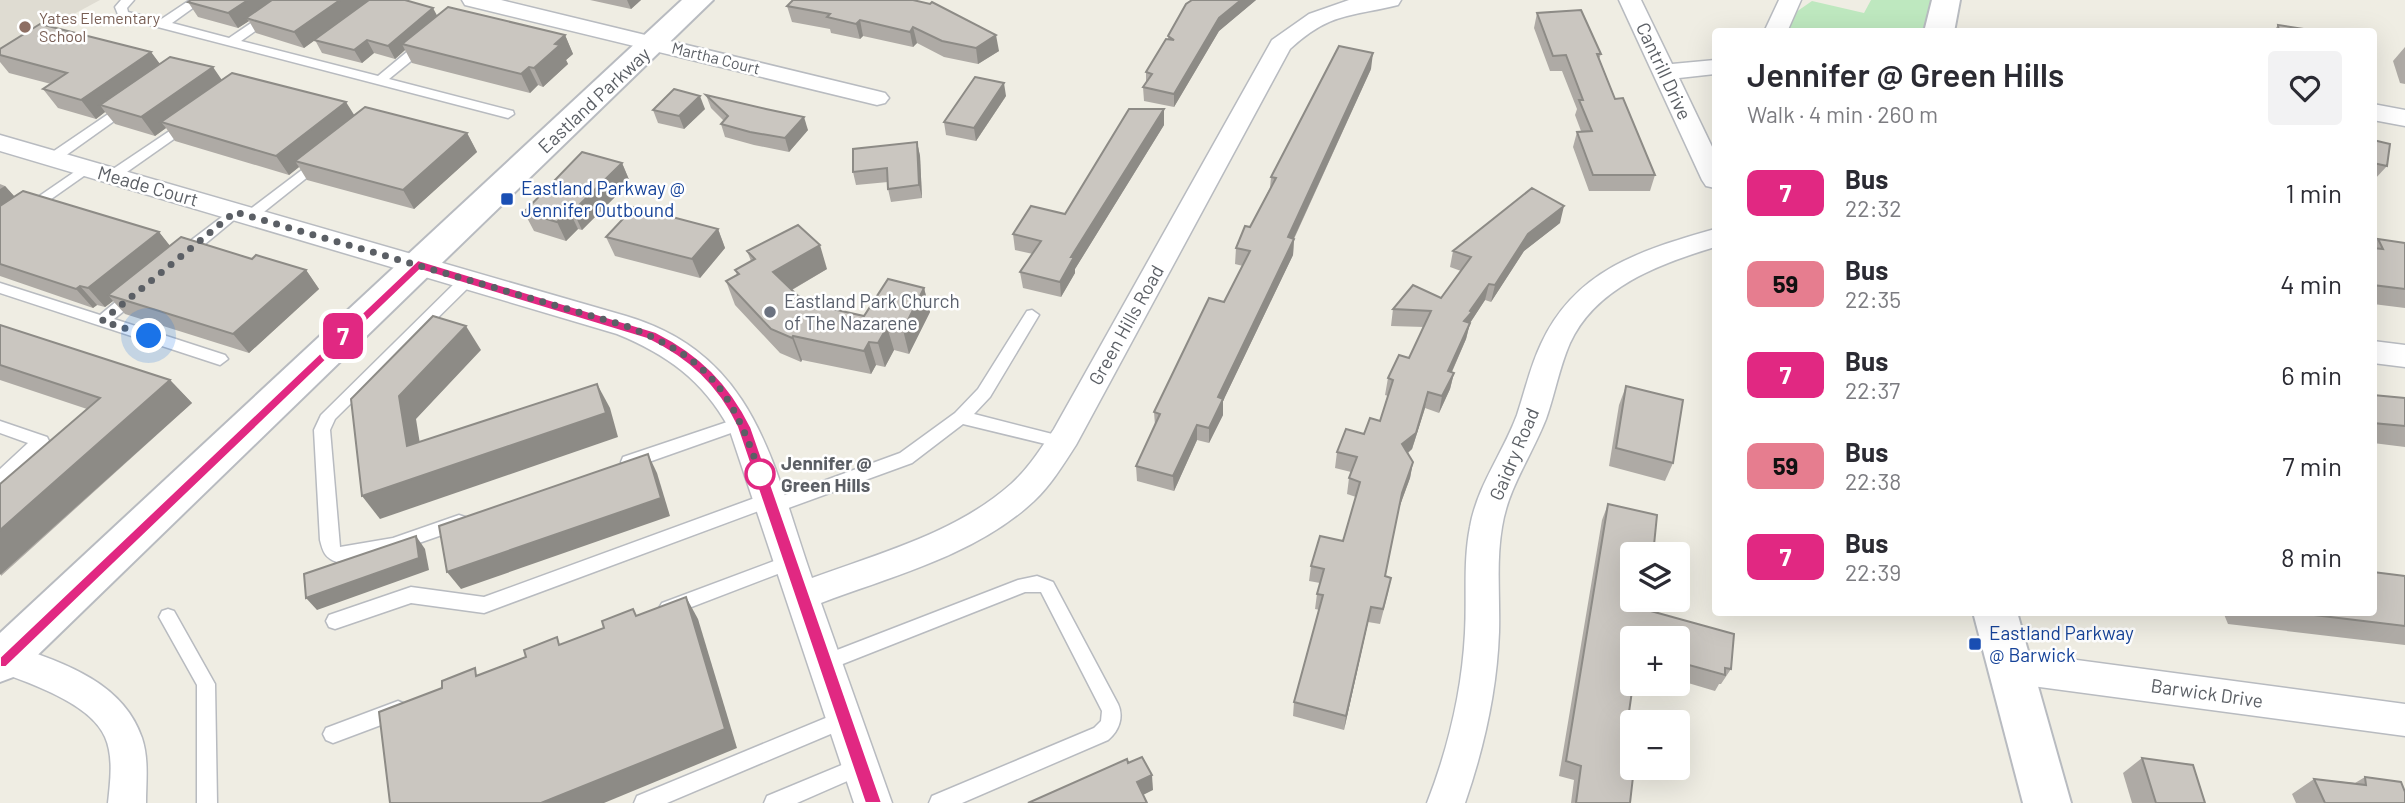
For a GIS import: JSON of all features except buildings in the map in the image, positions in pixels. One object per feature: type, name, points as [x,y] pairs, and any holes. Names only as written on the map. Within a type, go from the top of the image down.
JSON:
[{"type":"street","name":"Eastland Parkway","points":[[1,659],[699,0]]},
{"type":"street","name":"Green Hills Road","points":[[802,596],[928,547],[986,519],[1021,494],[1044,469],[1062,442],[1280,45],[1310,20],[1353,5],[1390,0]]},
{"type":"street","name":"Cantrill Drive","points":[[1630,0],[1712,174]]},
{"type":"street","points":[[1776,28],[1790,0]]},
{"type":"street","points":[[1940,28],[1946,0]]},
{"type":"street","name":"Martha Court","points":[[472,3],[654,43],[877,98]]},
{"type":"street","points":[[1665,72],[1712,67]]},
{"type":"street","points":[[2377,113],[2405,118]]},
{"type":"street","name":"Meade Court","points":[[0,143],[626,326],[674,347],[700,365],[716,382],[742,423],[873,803]]},
{"type":"street","name":"Gaidry Road","points":[[1446,803],[1467,734],[1481,649],[1486,527],[1492,502],[1531,420],[1556,341],[1570,317],[1606,282],[1630,267],[1659,255],[1712,239]]},
{"type":"street","points":[[2377,352],[2405,356]]},
{"type":"street","points":[[1996,616],[2047,803]]},
{"type":"street","points":[[1,659],[59,681],[103,705],[117,723],[124,738],[128,767],[127,803]]},
{"type":"street","name":"Barwick Drive","points":[[2009,667],[2405,720]]},
{"type":"lane","points":[[128,0],[121,7],[123,15],[231,43],[306,56],[380,80],[508,114]]},
{"type":"lane","points":[[162,24],[198,0]]},
{"type":"lane","points":[[231,43],[293,0]]},
{"type":"lane","points":[[380,80],[433,36]]},
{"type":"lane","points":[[52,158],[137,99]]},
{"type":"lane","points":[[112,176],[199,115]]},
{"type":"lane","points":[[174,262],[333,150]]},
{"type":"lane","points":[[0,230],[86,168]]},
{"type":"lane","points":[[468,279],[329,415],[322,430],[329,540],[331,550],[337,555],[393,545],[471,517]]},
{"type":"lane","points":[[102,321],[143,287]]},
{"type":"lane","points":[[0,288],[220,359]]},
{"type":"lane","points":[[335,621],[411,595],[484,605],[906,458],[961,417],[984,393],[1032,315]]},
{"type":"lane","points":[[961,417],[1062,442]]},
{"type":"lane","points":[[614,468],[742,423]]},
{"type":"lane","points":[[0,428],[41,441],[0,479]]},
{"type":"lane","points":[[647,616],[790,562]]},
{"type":"lane","points":[[825,663],[1024,585],[1037,583],[1047,587],[1111,710],[1112,720],[1101,734],[949,801]]},
{"type":"lane","points":[[167,617],[206,684],[207,803]]},
{"type":"lane","points":[[333,734],[412,705]]},
{"type":"lane","points":[[644,803],[845,719]]},
{"type":"lane","points":[[774,803],[861,766]]},
{"type":"shaded area","name":"Yates Elementary School","points":[[0,0],[100,0],[0,54]]},
{"type":"green space","points":[[1871,0],[1931,0],[1926,28],[1773,28],[1812,1],[1864,13]]},
{"type":"bus line","name":"7","points":[[0,662],[418,264],[626,326],[674,347],[700,365],[716,382],[734,406],[744,427],[873,803]]},
{"type":"place","name":"Yates Elementary School","points":[[25,27]]},
{"type":"place","name":"Eastland Parkway @ Jennifer Outbound","points":[[507,199]]},
{"type":"place","name":"Eastland Park Church of The Nazarene","points":[[770,312]]},
{"type":"place","name":"Jennifer @ Green Hills","points":[[760,474]]},
{"type":"place","name":"Eastland Parkway @ Barwick","points":[[1975,644]]},
{"type":"route","points":[[149,336],[102,321],[235,212],[626,326],[674,347],[700,365],[734,406],[760,474]]}]
